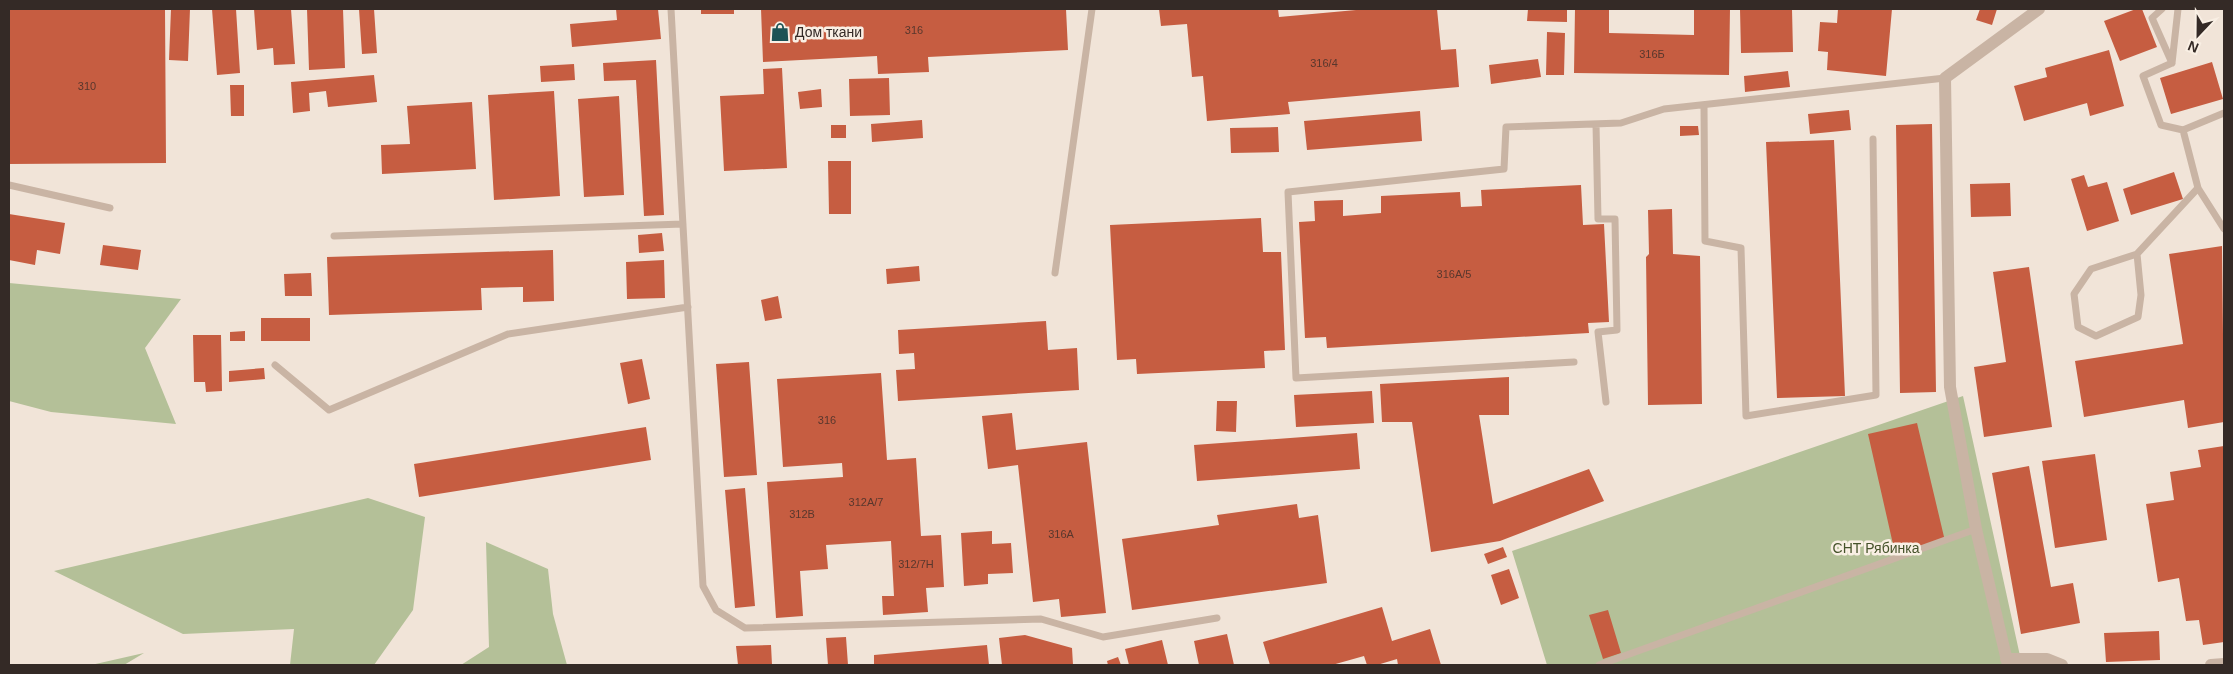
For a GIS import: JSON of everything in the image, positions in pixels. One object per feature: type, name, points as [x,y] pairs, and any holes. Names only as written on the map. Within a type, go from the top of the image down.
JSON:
[{"type":"street","points":[[2039,9],[1945,78],[1950,387],[1976,529],[2007,662],[2047,659],[2062,665]]},
{"type":"street","points":[[2211,665],[2224,664]]},
{"type":"lane","points":[[671,9],[703,586],[716,610],[745,628],[1042,619],[1103,637],[1217,618]]},
{"type":"lane","points":[[1055,273],[1092,9]]},
{"type":"lane","points":[[2162,9],[2152,18],[2172,63]]},
{"type":"lane","points":[[2172,63],[2178,9]]},
{"type":"lane","points":[[2172,63],[2142,76],[2160,126],[2183,130],[2224,113]]},
{"type":"lane","points":[[1574,362],[1296,378],[1288,192],[1504,169],[1506,127],[1621,123],[1664,110],[1945,78]]},
{"type":"lane","points":[[1704,105],[1705,241],[1741,248],[1746,416],[1876,395],[1873,139]]},
{"type":"lane","points":[[1596,124],[1598,220],[1615,219],[1617,330],[1598,332],[1606,402]]},
{"type":"lane","points":[[2183,130],[2198,188],[2224,229]]},
{"type":"lane","points":[[9,185],[110,208]]},
{"type":"lane","points":[[2138,254],[2141,295],[2138,317],[2096,336],[2078,328],[2074,294],[2091,269],[2138,254],[2198,188]]},
{"type":"lane","points":[[334,236],[683,224]]},
{"type":"lane","points":[[275,365],[329,410],[508,334],[688,307]]},
{"type":"lane","points":[[1599,665],[1868,570],[1976,529]]},
{"type":"green space","points":[[9,283],[181,299],[145,348],[176,424],[51,412],[9,401]]},
{"type":"green space","name":"СНТ Рябинка","points":[[1963,396],[2022,665],[1547,665],[1512,551]]},
{"type":"green space","points":[[368,498],[425,517],[413,610],[374,665],[290,665],[294,629],[183,634],[54,571]]},
{"type":"green space","points":[[486,542],[548,569],[553,614],[567,665],[461,665],[489,647]]},
{"type":"green space","points":[[144,653],[124,665],[91,665]]},
{"type":"building","points":[[9,9],[165,9],[166,163],[9,164]]},
{"type":"building","points":[[171,9],[190,9],[188,61],[169,60]]},
{"type":"building","points":[[212,9],[236,9],[240,73],[217,75]]},
{"type":"building","points":[[254,9],[291,9],[295,64],[274,65],[273,48],[257,50]]},
{"type":"building","points":[[307,9],[343,9],[345,68],[309,70]]},
{"type":"building","points":[[359,9],[374,9],[377,53],[362,54]]},
{"type":"building","points":[[616,9],[658,9],[661,39],[572,47],[570,24],[617,20]]},
{"type":"building","points":[[701,9],[734,9],[734,14],[701,14]]},
{"type":"building","points":[[761,9],[1066,9],[1068,50],[928,57],[929,72],[878,74],[877,56],[763,62]]},
{"type":"building","points":[[1159,9],[1278,9],[1279,17],[1367,9],[1437,9],[1441,50],[1456,49],[1459,87],[1288,102],[1290,114],[1207,121],[1203,76],[1192,77],[1187,24],[1161,26]]},
{"type":"building","points":[[1528,9],[1567,9],[1567,22],[1527,21]]},
{"type":"building","points":[[1575,9],[1609,9],[1609,33],[1694,35],[1694,9],[1730,9],[1729,75],[1574,73]]},
{"type":"building","points":[[1740,9],[1792,9],[1793,52],[1741,53]]},
{"type":"building","points":[[1838,9],[1892,9],[1886,76],[1827,70],[1828,52],[1818,51],[1820,22],[1837,23]]},
{"type":"building","points":[[1980,9],[1997,9],[1992,25],[1976,20]]},
{"type":"building","points":[[2136,9],[2142,9],[2157,47],[2120,61],[2104,21]]},
{"type":"building","points":[[1547,32],[1565,33],[1564,75],[1546,75]]},
{"type":"building","points":[[2109,50],[2124,106],[2090,116],[2087,103],[2024,121],[2014,86],[2047,77],[2045,68]]},
{"type":"building","points":[[1538,59],[1541,77],[1491,84],[1489,65]]},
{"type":"building","points":[[656,60],[664,215],[644,216],[636,80],[604,81],[603,63]]},
{"type":"building","points":[[2212,62],[2223,99],[2171,114],[2160,78]]},
{"type":"building","points":[[574,64],[575,80],[541,82],[540,66]]},
{"type":"building","points":[[782,68],[787,168],[724,171],[720,96],[764,94],[763,69]]},
{"type":"building","points":[[1788,71],[1790,87],[1745,92],[1744,76]]},
{"type":"building","points":[[374,75],[377,102],[328,107],[326,91],[309,93],[310,111],[293,113],[291,82]]},
{"type":"building","points":[[889,78],[890,115],[850,116],[849,79]]},
{"type":"building","points":[[230,85],[244,85],[244,116],[231,116]]},
{"type":"building","points":[[821,89],[822,107],[800,109],[798,92]]},
{"type":"building","points":[[554,91],[560,196],[494,200],[488,95]]},
{"type":"building","points":[[619,96],[624,195],[584,197],[578,99]]},
{"type":"building","points":[[472,102],[476,169],[382,174],[381,145],[410,144],[407,106]]},
{"type":"building","points":[[1849,110],[1851,130],[1810,134],[1808,114]]},
{"type":"building","points":[[1420,111],[1422,141],[1307,150],[1304,121]]},
{"type":"building","points":[[922,120],[923,138],[872,142],[871,124]]},
{"type":"building","points":[[1932,124],[1936,392],[1900,393],[1896,125]]},
{"type":"building","points":[[831,125],[846,125],[846,138],[831,138]]},
{"type":"building","points":[[1680,126],[1698,126],[1699,135],[1680,136]]},
{"type":"building","points":[[1278,127],[1279,152],[1231,153],[1230,128]]},
{"type":"building","points":[[1834,140],[1845,396],[1777,398],[1766,142]]},
{"type":"building","points":[[828,161],[851,161],[851,214],[829,214]]},
{"type":"building","points":[[2174,172],[2183,199],[2131,215],[2123,189]]},
{"type":"building","points":[[2084,175],[2088,187],[2107,182],[2119,221],[2087,231],[2071,179]]},
{"type":"building","points":[[2010,183],[2011,216],[1971,217],[1970,184]]},
{"type":"building","points":[[1581,185],[1583,225],[1604,224],[1609,322],[1588,323],[1589,333],[1327,348],[1326,337],[1305,338],[1299,222],[1315,221],[1314,201],[1343,200],[1343,216],[1381,213],[1381,196],[1460,192],[1461,207],[1482,206],[1481,190]]},
{"type":"building","points":[[1672,209],[1673,254],[1700,256],[1702,404],[1648,405],[1646,257],[1649,254],[1648,210]]},
{"type":"building","points":[[9,214],[65,223],[60,254],[37,250],[35,265],[9,260]]},
{"type":"building","points":[[1261,218],[1263,252],[1281,252],[1285,350],[1264,351],[1265,368],[1137,374],[1136,359],[1117,360],[1110,225]]},
{"type":"building","points":[[662,233],[664,251],[639,253],[638,235]]},
{"type":"building","points":[[103,245],[141,250],[138,270],[100,265]]},
{"type":"building","points":[[2222,246],[2224,422],[2188,428],[2184,400],[2084,417],[2075,361],[2183,344],[2169,254]]},
{"type":"building","points":[[553,250],[554,301],[523,302],[523,287],[481,288],[482,310],[329,315],[327,257]]},
{"type":"building","points":[[664,260],[665,298],[627,299],[626,262]]},
{"type":"building","points":[[919,266],[920,281],[887,284],[886,269]]},
{"type":"building","points":[[2029,267],[2052,427],[1984,437],[1974,367],[2006,362],[1993,272]]},
{"type":"building","points":[[311,273],[312,296],[285,296],[284,274]]},
{"type":"building","points":[[778,296],[782,318],[765,321],[761,300]]},
{"type":"building","points":[[261,318],[310,318],[310,341],[261,341]]},
{"type":"building","points":[[1046,321],[1048,350],[1077,348],[1079,390],[898,401],[896,370],[915,369],[914,353],[899,354],[898,330]]},
{"type":"building","points":[[245,331],[245,341],[230,341],[230,332]]},
{"type":"building","points":[[193,335],[221,335],[222,391],[206,392],[205,382],[194,382]]},
{"type":"building","points":[[642,359],[650,399],[628,404],[620,363]]},
{"type":"building","points":[[749,362],[757,475],[724,477],[716,364]]},
{"type":"building","points":[[264,368],[265,379],[229,382],[229,371]]},
{"type":"building","points":[[881,373],[887,460],[916,458],[921,536],[941,535],[944,587],[926,588],[928,612],[883,615],[882,596],[894,596],[891,541],[826,545],[828,569],[800,571],[803,616],[776,618],[767,482],[843,477],[842,463],[783,467],[777,379]]},
{"type":"building","points":[[1509,377],[1509,415],[1479,415],[1493,504],[1589,469],[1604,501],[1500,541],[1431,552],[1412,422],[1382,422],[1380,384]]},
{"type":"building","points":[[1372,391],[1374,423],[1296,427],[1294,395]]},
{"type":"building","points":[[1217,401],[1237,401],[1236,432],[1216,431]]},
{"type":"building","points":[[1012,413],[1016,450],[1087,442],[1106,613],[1061,617],[1059,599],[1033,602],[1018,465],[988,469],[982,416]]},
{"type":"building","points":[[1917,423],[1945,541],[1895,553],[1868,434]]},
{"type":"building","points":[[646,427],[651,460],[419,497],[414,464]]},
{"type":"building","points":[[1357,433],[1360,469],[1197,481],[1194,445]]},
{"type":"building","points":[[2224,446],[2224,642],[2203,645],[2199,620],[2186,621],[2179,578],[2158,582],[2146,504],[2174,500],[2170,472],[2201,467],[2198,450]]},
{"type":"building","points":[[2095,454],[2107,540],[2055,548],[2042,461]]},
{"type":"building","points":[[2029,466],[2051,587],[2073,583],[2080,623],[2021,634],[1992,473]]},
{"type":"building","points":[[745,488],[755,606],[735,608],[725,490]]},
{"type":"building","points":[[1297,504],[1299,518],[1318,515],[1327,583],[1132,610],[1122,539],[1219,525],[1217,515]]},
{"type":"building","points":[[992,531],[992,544],[1011,543],[1013,573],[988,574],[988,584],[964,586],[961,533]]},
{"type":"building","points":[[1503,547],[1507,557],[1488,564],[1484,554]]},
{"type":"building","points":[[1509,569],[1519,598],[1501,605],[1491,575]]},
{"type":"building","points":[[1382,607],[1392,641],[1430,629],[1441,665],[1398,665],[1397,659],[1377,665],[1367,665],[1364,656],[1332,665],[1270,665],[1263,642]]},
{"type":"building","points":[[1608,610],[1621,653],[1603,659],[1589,615]]},
{"type":"building","points":[[2159,631],[2160,660],[2106,662],[2104,633]]},
{"type":"building","points":[[1227,634],[1234,665],[1199,665],[1194,641]]},
{"type":"building","points":[[1025,635],[1072,648],[1073,665],[1002,665],[999,638]]},
{"type":"building","points":[[846,637],[848,665],[828,665],[826,638]]},
{"type":"building","points":[[1162,640],[1168,665],[1129,665],[1125,649]]},
{"type":"building","points":[[771,645],[772,665],[738,665],[736,646]]},
{"type":"building","points":[[987,645],[989,665],[874,665],[874,655]]},
{"type":"building","points":[[1118,657],[1121,665],[1108,665],[1107,661]]},
{"type":"place","name":"Дом ткани","points":[[780,32]]}]
